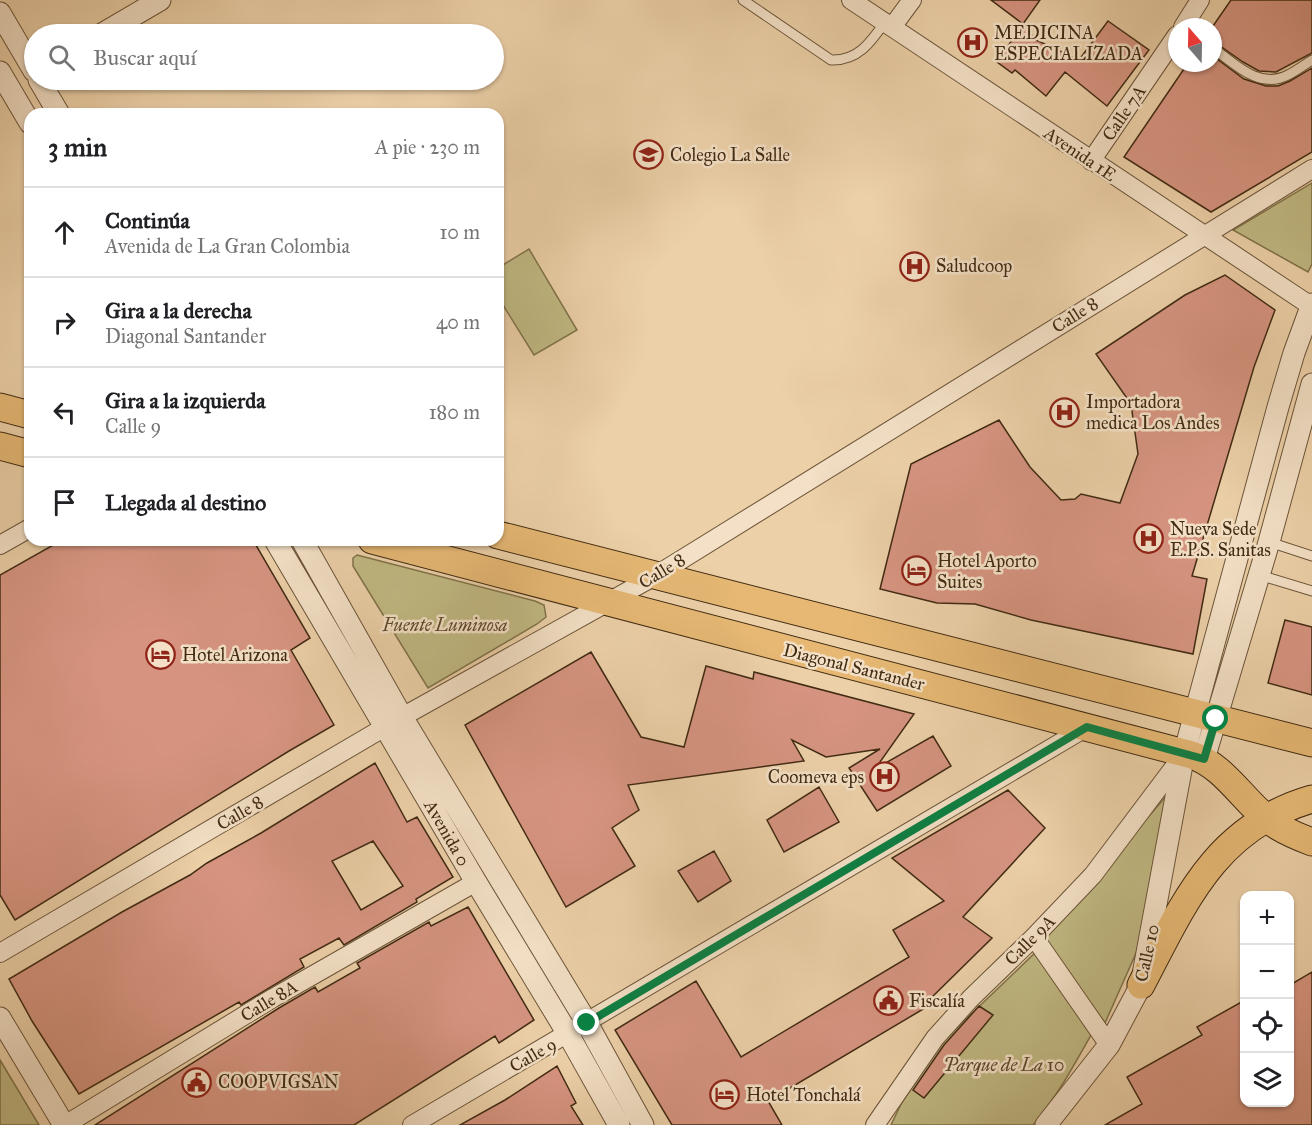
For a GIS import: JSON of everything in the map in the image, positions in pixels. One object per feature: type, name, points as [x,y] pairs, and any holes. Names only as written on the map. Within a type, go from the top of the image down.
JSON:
[{"type":"main road","points":[[0,407],[24,413]]},
{"type":"main road","points":[[0,446],[24,452]]},
{"type":"main road","points":[[504,537],[1312,743]]},
{"type":"main road","name":"Diagonal Santander","points":[[394,546],[1194,757],[1212,764],[1265,817],[1286,831],[1312,842]]},
{"type":"main road","points":[[1141,986],[1171,928],[1204,875],[1232,842],[1278,810],[1312,799]]},
{"type":"street","points":[[119,24],[160,0]]},
{"type":"street","name":"Avenida 1E","points":[[850,0],[1312,305]]},
{"type":"street","points":[[889,24],[912,0]]},
{"type":"street","points":[[1189,18],[1200,0]]},
{"type":"street","points":[[0,14],[24,56]]},
{"type":"street","name":"Calle 7A","points":[[1091,161],[1168,48]]},
{"type":"street","points":[[24,77],[4,86],[24,114]]},
{"type":"street","points":[[45,90],[55,108]]},
{"type":"street","name":"Calle 8","points":[[0,953],[394,723],[655,576],[1312,169]]},
{"type":"street","points":[[1206,716],[1278,408],[1312,305]]},
{"type":"street","points":[[1206,716],[1259,575],[1312,384]]},
{"type":"street","points":[[0,545],[24,531]]},
{"type":"street","name":"Avenida 0","points":[[279,546],[587,1023],[643,1125]]},
{"type":"street","name":"Avenida 0","points":[[305,546],[476,882],[568,1034],[619,1125]]},
{"type":"street","name":"Calle 10","points":[[1046,1125],[1109,1045],[1141,986],[1194,757],[1206,716]]},
{"type":"street","name":"Calle 9","points":[[412,1125],[1087,727]]},
{"type":"street","name":"Calle 9A","points":[[876,1125],[935,1038],[971,998],[1093,875],[1194,757]]},
{"type":"street","name":"Calle 8A","points":[[64,1125],[273,998],[476,882]]},
{"type":"street","points":[[1034,937],[1109,1045]]},
{"type":"street","points":[[0,1018],[64,1125]]},
{"type":"lane","points":[[743,0],[831,60],[840,60],[859,53],[889,24]]},
{"type":"lane","points":[[1222,55],[1253,77],[1271,81],[1288,76],[1312,60]]},
{"type":"lane","points":[[1269,542],[1312,556]]},
{"type":"lane","points":[[1259,575],[1312,591]]},
{"type":"green space","points":[[1312,183],[1312,264],[1308,272],[1233,230]]},
{"type":"green space","points":[[529,249],[577,330],[534,355],[504,307],[504,264]]},
{"type":"green space","name":"Fuente Luminosa","points":[[357,555],[535,601],[544,605],[546,617],[428,688],[353,566],[353,558]]},
{"type":"green space","name":"Parque de La 10","points":[[1168,794],[1152,917],[1105,1023],[1042,940]]},
{"type":"green space","name":"Parque de La 10","points":[[1037,951],[1091,1035],[1057,1093],[1033,1125],[891,1125],[901,1104],[942,1042]]},
{"type":"green space","points":[[0,1060],[39,1125],[0,1125]]},
{"type":"building","points":[[991,0],[1040,0],[1023,24]]},
{"type":"building","points":[[1231,0],[1312,0],[1312,53],[1276,72],[1259,71],[1222,47],[1222,18],[1219,18]]},
{"type":"building","points":[[1108,21],[1149,50],[1107,106],[1065,72],[1046,96],[1015,70],[1012,73],[997,62],[1023,24],[1036,40],[1079,60]]},
{"type":"building","points":[[1222,63],[1244,79],[1266,86],[1278,86],[1312,68],[1312,152],[1211,212],[1124,157],[1182,72],[1222,72]]},
{"type":"building","points":[[1225,275],[1275,310],[1254,367],[1192,576],[1207,579],[1193,654],[1031,620],[975,604],[937,603],[880,589],[911,464],[999,420],[1030,467],[1061,500],[1075,499],[1081,494],[1120,503],[1138,454],[1131,404],[1096,354],[1185,295]]},
{"type":"building","points":[[51,546],[256,546],[310,638],[291,650],[334,725],[15,920],[0,895],[0,575]]},
{"type":"building","points":[[1285,620],[1312,627],[1312,695],[1268,683]]},
{"type":"building","points":[[591,652],[641,737],[684,747],[706,666],[753,679],[754,672],[914,714],[875,769],[933,736],[951,766],[877,811],[849,768],[880,749],[826,757],[792,740],[804,761],[628,785],[639,810],[612,828],[635,866],[566,907],[465,725]]},
{"type":"building","points":[[375,763],[407,822],[417,817],[453,877],[416,899],[417,902],[344,945],[339,938],[300,959],[304,967],[241,1005],[239,1002],[79,1094],[32,1021],[9,979],[261,833]],"holes":[[[373,841],[403,886],[361,910],[332,861]]]},
{"type":"building","points":[[819,787],[839,822],[784,852],[767,820]]},
{"type":"building","points":[[1008,790],[1045,828],[963,917],[992,938],[927,1002],[930,1005],[768,1101],[782,1125],[672,1125],[615,1030],[696,981],[741,1057],[909,957],[893,930],[944,901],[892,858]]},
{"type":"building","points":[[714,851],[731,881],[698,902],[678,871]]},
{"type":"building","points":[[468,907],[534,1020],[499,1043],[495,1036],[354,1125],[95,1125],[279,1008],[315,987],[318,992],[360,968],[357,963],[429,922],[431,926]]},
{"type":"building","points":[[1312,972],[1312,1125],[1105,1125],[1142,1104],[1127,1077],[1202,1035],[1197,1027],[1240,1003],[1240,1107],[1294,1107],[1294,983]]},
{"type":"building","points":[[979,1006],[993,1015],[924,1098],[913,1090],[944,1045]]},
{"type":"building","points":[[557,1066],[576,1103],[571,1106],[583,1125],[460,1125],[505,1100]]},
{"type":"place","name":"MEDICINA ESPECIALIZADA","points":[[973,43]]},
{"type":"place","name":"Colegio La Salle","points":[[649,155]]},
{"type":"place","name":"Saludcoop","points":[[915,266]]},
{"type":"place","name":"Importadora medica Los Andes","points":[[1065,412]]},
{"type":"place","name":"Nueva Sede E.P.S. Sanitas","points":[[1149,539]]},
{"type":"place","name":"Hotel Aporto Suites","points":[[916,571]]},
{"type":"place","name":"Hotel Arizona","points":[[161,655]]},
{"type":"place","name":"Coomeva eps","points":[[885,777]]},
{"type":"place","name":"Fiscalía","points":[[888,1001]]},
{"type":"place","name":"COOPVIGSAN","points":[[197,1082]]},
{"type":"place","name":"Hotel Tonchalá","points":[[725,1095]]},
{"type":"route","points":[[587,1023],[1087,727],[1204,759],[1216,719]]}]
